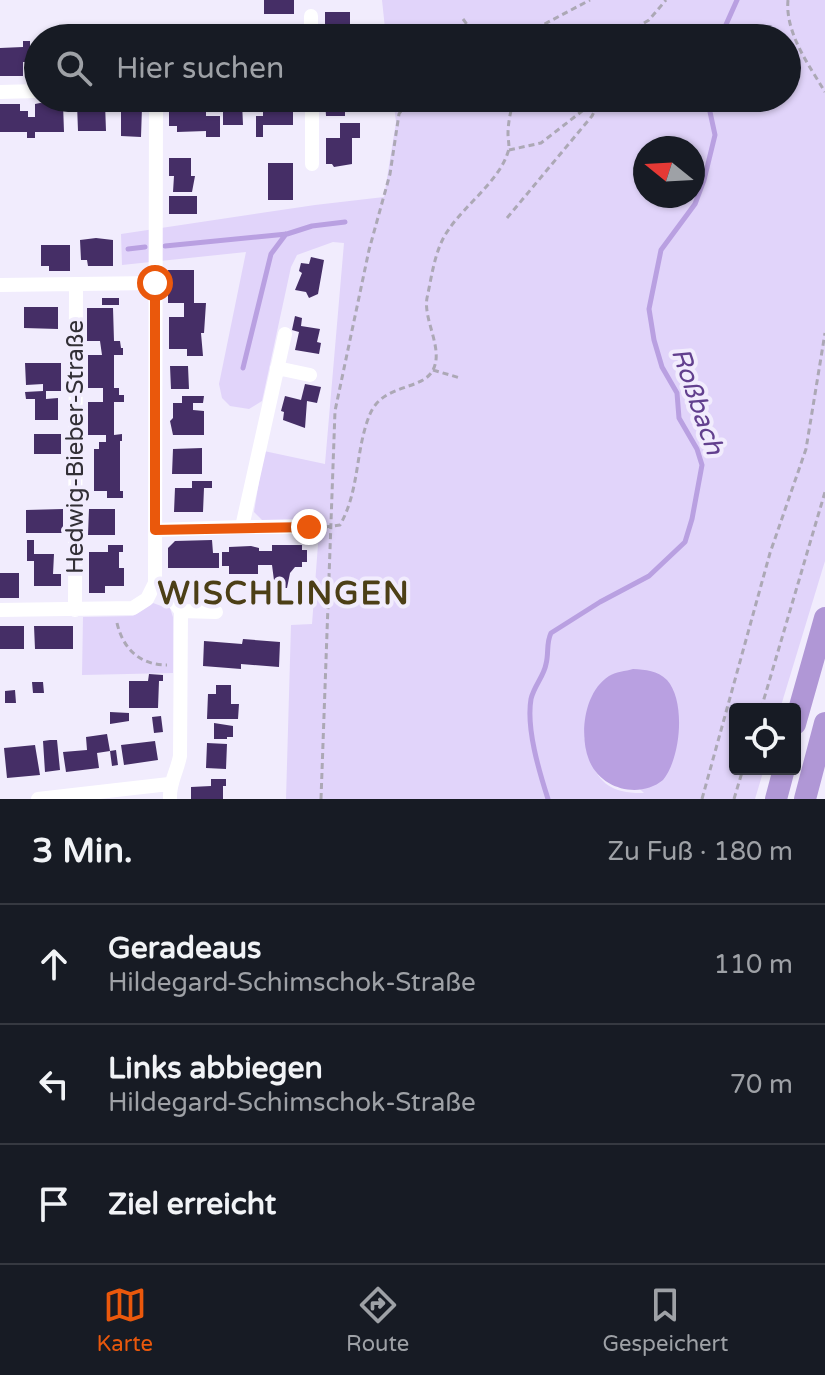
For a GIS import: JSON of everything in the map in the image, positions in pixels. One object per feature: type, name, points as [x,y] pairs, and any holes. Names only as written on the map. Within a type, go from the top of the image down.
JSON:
[{"type":"highway","points":[[801,703],[825,618]]},
{"type":"highway","points":[[805,799],[825,723]]},
{"type":"highway","points":[[776,799],[782,775]]},
{"type":"street","points":[[311,16],[311,24]]},
{"type":"street","points":[[0,92],[24,91]]},
{"type":"street","points":[[0,610],[133,608],[147,599],[155,583],[156,112]]},
{"type":"street","points":[[312,112],[312,164]]},
{"type":"street","points":[[0,285],[155,283]]},
{"type":"street","name":"Hedwig-Bieber-Straße","points":[[75,610],[76,284]]},
{"type":"street","points":[[242,527],[285,334]]},
{"type":"street","points":[[277,368],[310,375]]},
{"type":"street","points":[[155,530],[309,527]]},
{"type":"street","points":[[38,799],[170,792],[180,756],[181,611],[165,590]]},
{"type":"street","points":[[181,611],[216,612]]},
{"type":"path","points":[[545,24],[590,0]]},
{"type":"path","points":[[642,24],[666,0]]},
{"type":"path","points":[[788,0],[792,24]]},
{"type":"path","points":[[463,19],[467,24]]},
{"type":"path","points":[[801,51],[825,92]]},
{"type":"path","points":[[321,799],[335,411],[369,250],[390,174],[400,112]]},
{"type":"path","points":[[331,527],[340,525],[351,506],[364,429],[371,410],[382,397],[399,387],[423,381],[433,370],[435,353],[426,304],[437,253],[446,232],[497,173],[509,150],[512,112]]},
{"type":"path","points":[[509,150],[541,143],[582,112]]},
{"type":"path","points":[[507,218],[594,112]]},
{"type":"path","points":[[702,799],[770,553],[806,449],[825,333]]},
{"type":"path","points":[[433,370],[460,378]]},
{"type":"path","points":[[763,703],[825,492]]},
{"type":"path","points":[[117,608],[120,635],[136,656],[148,663],[179,665]]},
{"type":"path","points":[[734,799],[741,775]]},
{"type":"shaded area","points":[[382,0],[825,0],[825,561],[782,703],[729,703],[729,775],[762,775],[755,799],[286,799],[291,625],[312,624],[320,518],[262,520],[254,512],[264,451],[325,464],[344,243],[333,242],[297,255],[291,267],[262,401],[249,409],[230,406],[222,398],[219,384],[246,252],[122,265],[121,234],[384,197],[396,122],[395,112],[801,112],[801,24],[385,24]],"holes":[[[584,737],[644,793],[618,790],[602,780],[591,762]]]},
{"type":"shaded area","points":[[153,603],[164,607],[169,605],[173,617],[173,673],[82,675],[83,617],[133,616]]},
{"type":"shaded area","points":[[633,669],[655,672],[667,680],[677,701],[679,730],[674,758],[663,780],[654,786],[633,790],[612,785],[595,770],[586,750],[584,727],[589,703],[601,683],[611,675]]},
{"type":"building","points":[[264,0],[294,0],[294,14],[264,14]]},
{"type":"building","points":[[325,12],[350,12],[350,24],[325,24]]},
{"type":"building","points":[[24,41],[23,76],[0,76],[0,48],[23,47]]},
{"type":"building","points":[[0,104],[20,104],[20,111],[28,112],[28,117],[35,117],[35,112],[63,112],[64,132],[35,132],[35,138],[27,138],[27,132],[0,132]]},
{"type":"building","points":[[77,112],[105,112],[106,131],[78,131]]},
{"type":"building","points":[[121,112],[142,112],[141,137],[121,136]]},
{"type":"building","points":[[169,112],[206,112],[206,116],[220,116],[220,137],[206,137],[206,131],[177,132],[177,126],[169,126]]},
{"type":"building","points":[[223,112],[242,112],[243,125],[223,125]]},
{"type":"building","points":[[263,112],[293,112],[293,125],[263,125],[263,137],[256,137],[256,116],[263,116]]},
{"type":"building","points":[[326,112],[345,112],[345,116],[326,116]]},
{"type":"building","points":[[340,123],[360,123],[360,138],[352,138],[352,164],[334,167],[326,164],[326,138],[340,138]]},
{"type":"building","points":[[169,158],[191,158],[191,176],[195,176],[192,192],[173,192],[174,176],[169,176]]},
{"type":"building","points":[[268,163],[293,163],[293,200],[268,200]]},
{"type":"building","points":[[169,196],[197,196],[197,214],[169,214]]},
{"type":"building","points":[[80,240],[113,240],[113,266],[88,266],[87,260],[81,260]]},
{"type":"building","points":[[41,245],[70,245],[70,271],[49,271],[49,266],[41,266]]},
{"type":"building","points":[[311,257],[324,260],[318,294],[309,298],[306,292],[295,290],[302,273],[299,271],[301,263],[309,264]]},
{"type":"building","points":[[168,270],[194,270],[194,303],[206,303],[204,333],[201,333],[203,356],[187,356],[187,349],[169,349],[169,317],[184,317],[184,303],[168,303]]},
{"type":"building","points":[[102,298],[119,298],[119,305],[102,305]]},
{"type":"building","points":[[24,307],[58,307],[58,329],[24,328]]},
{"type":"building","points":[[87,308],[113,308],[114,341],[120,341],[123,348],[123,355],[114,355],[114,388],[119,388],[119,395],[124,395],[124,402],[114,402],[114,435],[122,434],[120,491],[123,491],[123,498],[107,498],[107,491],[94,491],[94,449],[99,449],[99,442],[106,442],[106,435],[88,435],[88,402],[103,402],[103,388],[88,388],[88,355],[102,355],[100,341],[87,341]]},
{"type":"building","points":[[295,316],[302,318],[301,326],[320,329],[317,342],[321,343],[319,354],[295,350],[299,332],[292,330]]},
{"type":"building","points":[[25,363],[61,363],[61,391],[46,391],[46,399],[58,398],[58,420],[35,420],[35,399],[26,399],[25,392],[43,391],[43,384],[26,385]]},
{"type":"building","points":[[170,366],[188,366],[189,389],[171,389]]},
{"type":"building","points":[[305,384],[321,387],[317,403],[307,401],[305,428],[283,420],[284,412],[281,411],[285,396],[301,400]]},
{"type":"building","points":[[182,396],[204,396],[203,403],[193,403],[193,410],[204,411],[204,435],[173,435],[170,421],[173,418],[173,403],[182,403]]},
{"type":"building","points":[[34,434],[61,434],[61,454],[34,454]]},
{"type":"building","points":[[202,448],[202,474],[172,474],[173,449]]},
{"type":"building","points":[[192,481],[212,481],[212,488],[204,488],[203,512],[174,512],[175,488],[192,488]]},
{"type":"building","points":[[63,509],[63,533],[26,533],[26,510]]},
{"type":"building","points":[[89,509],[115,509],[115,535],[88,535]]},
{"type":"building","points":[[315,533],[315,540],[297,540],[297,534]]},
{"type":"building","points":[[27,540],[34,540],[34,554],[54,554],[53,574],[61,574],[61,586],[34,586],[34,561],[27,561]]},
{"type":"building","points":[[212,540],[213,553],[219,553],[219,568],[168,568],[168,548],[175,541]]},
{"type":"building","points":[[108,545],[123,545],[123,552],[119,552],[119,568],[124,568],[124,586],[105,586],[105,593],[89,593],[89,552],[108,552]]},
{"type":"building","points":[[272,545],[302,545],[302,550],[307,550],[307,562],[302,562],[302,567],[295,567],[290,573],[287,588],[275,588],[272,565],[258,565],[258,574],[229,574],[229,566],[222,566],[222,552],[229,552],[229,547],[251,546],[259,548],[259,551],[272,551]]},
{"type":"building","points":[[0,573],[19,573],[19,598],[0,598]]},
{"type":"building","points":[[0,626],[24,626],[24,649],[0,649]]},
{"type":"building","points":[[34,626],[73,626],[73,649],[35,649]]},
{"type":"building","points":[[243,639],[280,642],[279,667],[241,664],[241,669],[203,666],[204,641],[242,644]]},
{"type":"building","points":[[149,674],[163,675],[163,681],[159,681],[158,708],[129,708],[129,681],[148,681]]},
{"type":"building","points":[[32,682],[43,682],[44,693],[33,693]]},
{"type":"building","points":[[216,685],[231,685],[231,704],[239,704],[238,719],[207,719],[208,694],[216,694]]},
{"type":"building","points":[[15,690],[16,703],[5,703],[5,691]]},
{"type":"building","points":[[110,712],[129,713],[129,721],[110,724]]},
{"type":"building","points":[[161,716],[163,732],[154,733],[152,717]]},
{"type":"building","points":[[214,723],[233,726],[233,737],[214,739]]},
{"type":"building","points":[[107,734],[110,751],[97,753],[99,768],[66,772],[63,752],[87,750],[86,737]]},
{"type":"building","points":[[57,740],[60,770],[45,772],[43,741]]},
{"type":"building","points":[[155,741],[158,760],[124,765],[121,745]]},
{"type":"building","points":[[207,743],[227,744],[226,769],[206,768]]},
{"type":"building","points":[[35,745],[40,775],[7,778],[4,748]]},
{"type":"building","points":[[116,750],[118,765],[112,766],[110,751]]},
{"type":"building","points":[[211,779],[226,779],[223,799],[191,799],[191,787],[211,786]]},
{"type":"waterway","name":"Roßbach","points":[[726,24],[737,0]]},
{"type":"waterway","name":"Roßbach","points":[[548,799],[534,749],[530,710],[532,694],[545,668],[551,633],[649,576],[685,542],[692,519],[702,465],[697,449],[679,418],[677,393],[662,367],[649,309],[661,250],[695,204],[704,180],[715,135],[710,112]]},
{"type":"waterway","points":[[165,246],[287,234],[312,226],[345,222]]},
{"type":"waterway","points":[[243,368],[271,254],[286,234]]},
{"type":"waterway","points":[[128,249],[145,247]]},
{"type":"district","name":"WISCHLINGEN","points":[[284,593]]},
{"type":"route","points":[[155,283],[155,530],[309,527]]}]
